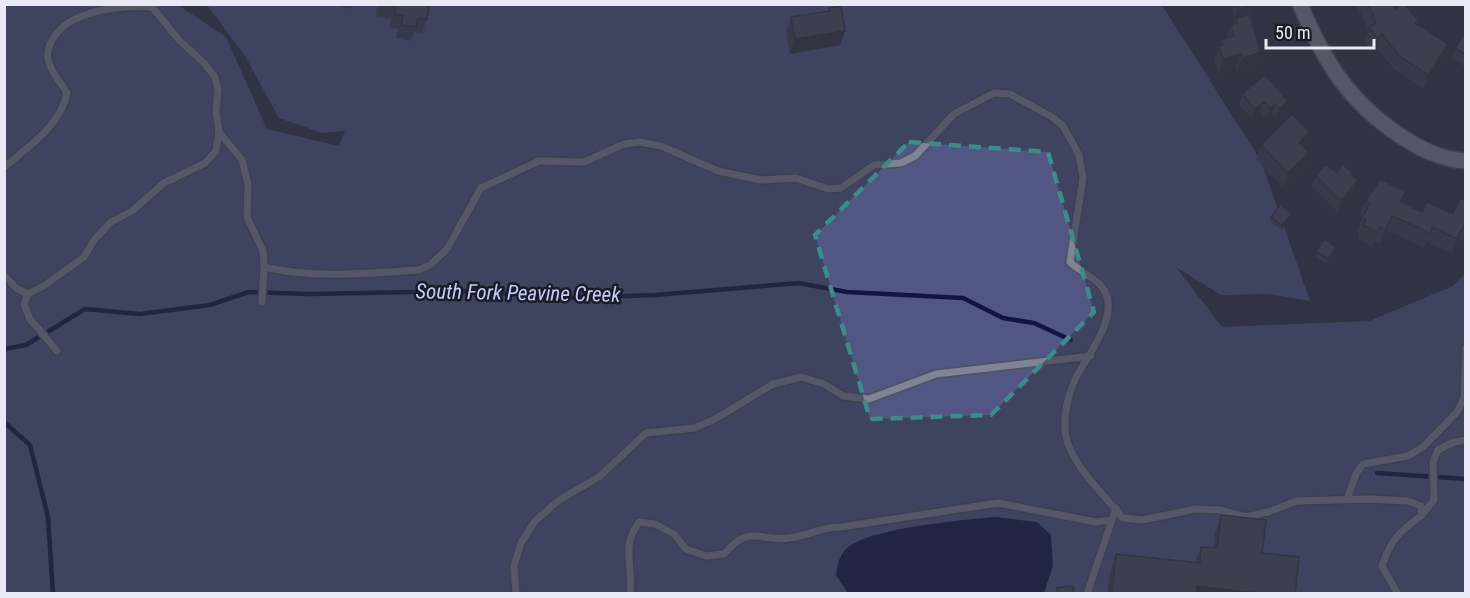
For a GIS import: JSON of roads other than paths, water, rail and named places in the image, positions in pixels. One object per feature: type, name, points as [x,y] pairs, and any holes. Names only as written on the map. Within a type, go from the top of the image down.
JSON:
[{"type":"street","points":[[1300,4],[1316,41],[1338,78],[1364,109],[1424,151],[1466,161]]},
{"type":"lane","points":[[4,167],[29,147],[64,110],[67,93],[50,68],[48,52],[57,35],[70,22],[86,13],[130,5],[152,7],[215,77],[219,89],[216,111],[219,132],[216,151],[205,163],[164,183],[132,211],[111,222],[94,240],[84,257],[28,294],[24,304],[30,319],[57,351]]},
{"type":"lane","points":[[264,267],[290,273],[318,275],[419,270],[430,265],[447,249],[464,224],[481,188],[539,161],[584,162],[624,144],[639,142],[661,146],[718,171],[761,180],[796,178],[828,189],[841,188],[874,165],[901,163],[915,156],[954,114],[975,102],[994,93],[1010,94],[1064,126],[1079,155],[1083,178],[1070,262],[1081,273],[1102,287],[1108,304],[1102,331],[1091,356],[1078,374],[1069,396],[1065,421],[1066,439],[1076,461],[1124,518],[1143,520],[1195,509],[1220,510],[1246,517],[1268,512],[1297,501],[1347,500],[1408,501],[1421,506],[1422,515]]},
{"type":"lane","points":[[219,132],[242,160],[248,184],[247,217],[263,251],[262,302]]},
{"type":"lane","points":[[4,275],[16,288],[28,294]]},
{"type":"lane","points":[[1347,500],[1356,474],[1363,464],[1408,456],[1424,446],[1457,412],[1464,398],[1466,348]]},
{"type":"lane","points":[[516,594],[514,566],[521,543],[535,522],[558,501],[600,476],[646,433],[694,428],[715,419],[773,384],[801,378],[824,384],[843,396],[869,399],[936,374],[1091,356]]},
{"type":"lane","points":[[1398,594],[1382,566],[1389,544],[1402,530],[1422,515],[1434,500],[1433,462],[1438,450],[1454,442],[1466,440]]},
{"type":"lane","points":[[630,594],[632,580],[628,558],[629,536],[639,522],[655,524],[674,534],[686,549],[706,556],[724,554],[735,541],[754,534],[787,539],[822,527],[841,527],[998,503],[1088,521],[1112,520]]},
{"type":"lane","points":[[1088,594],[1116,508]]},
{"type":"waterway","name":"South Fork Peavine Creek","points":[[4,349],[26,345],[85,309],[140,314],[210,305],[249,292],[309,294],[467,291],[574,298],[655,295],[799,283],[847,292],[963,298],[1003,318],[1034,323],[1071,340]]},
{"type":"waterway","points":[[4,422],[30,445],[48,517],[53,594]]},
{"type":"waterway","name":"South Fork Peavine Creek","points":[[1377,473],[1466,479]]}]
